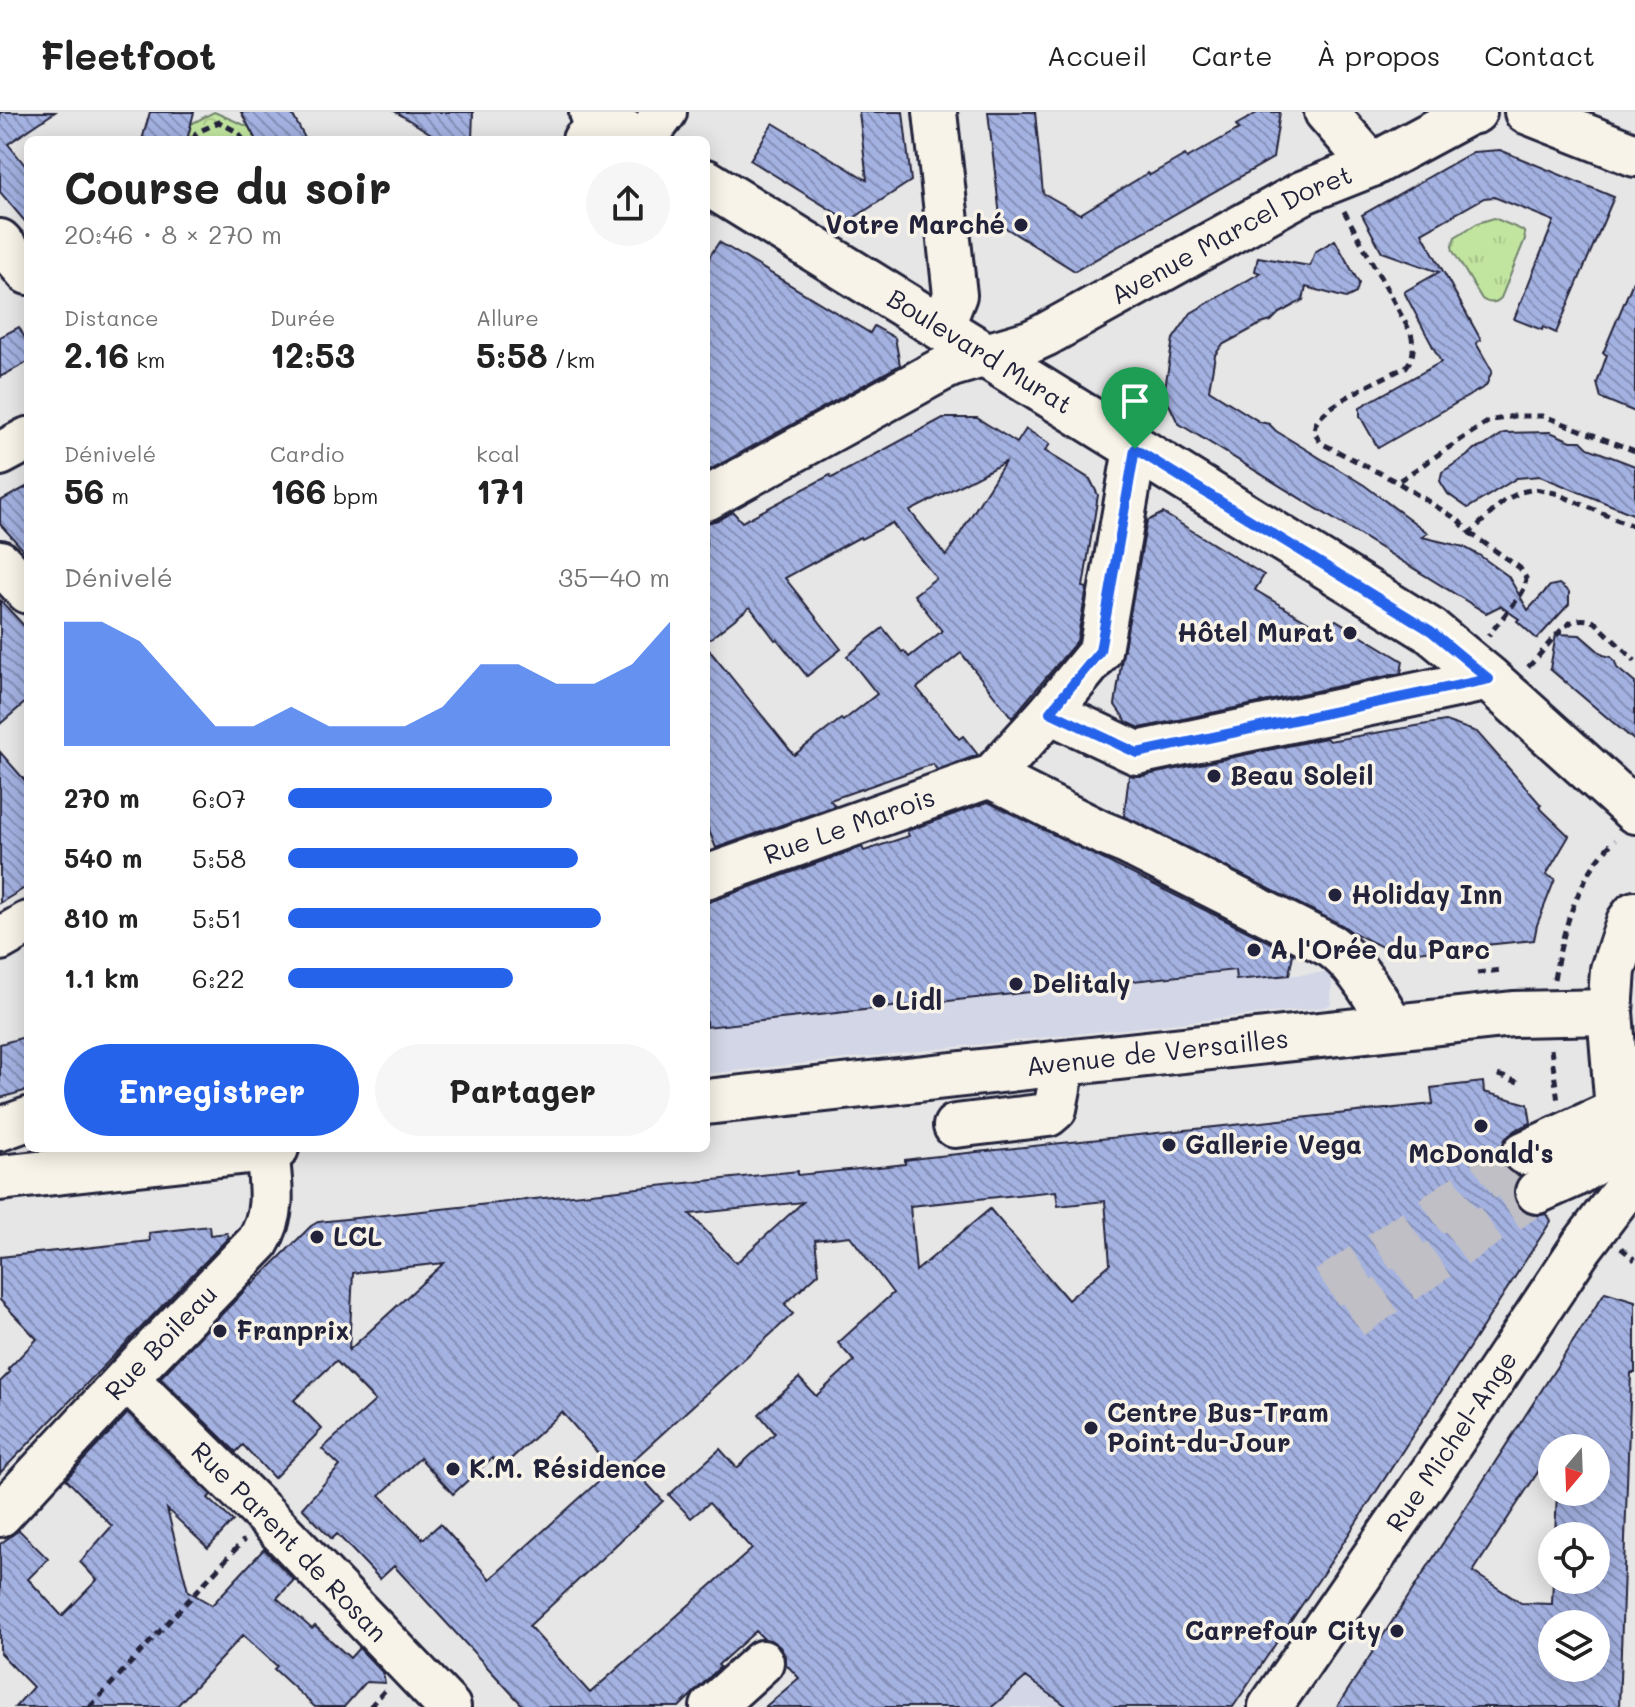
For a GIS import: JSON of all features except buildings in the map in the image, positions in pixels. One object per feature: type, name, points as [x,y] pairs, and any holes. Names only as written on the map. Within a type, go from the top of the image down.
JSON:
[{"type":"main road","name":"Boulevard Murat","points":[[710,184],[1431,631],[1489,679],[1628,823]]},
{"type":"main road","points":[[1629,1146],[1610,1012],[1613,970],[1629,922],[1635,914]]},
{"type":"main road","name":"Avenue de Versailles","points":[[710,1102],[1513,1014],[1610,1012]]},
{"type":"main road","points":[[0,1178],[239,1152]]},
{"type":"street","points":[[613,131],[665,112]]},
{"type":"street","points":[[935,112],[955,295],[942,328]]},
{"type":"street","points":[[1326,112],[1372,165]]},
{"type":"street","name":"Avenue Marcel Doret","points":[[710,497],[939,371],[1045,335],[1304,192],[1372,165],[1475,112]]},
{"type":"street","points":[[1526,112],[1635,155]]},
{"type":"street","points":[[0,241],[24,268]]},
{"type":"street","points":[[0,454],[24,441]]},
{"type":"street","points":[[1135,449],[1100,651],[991,777],[1331,946],[1357,970],[1394,1027]]},
{"type":"street","points":[[0,562],[24,588]]},
{"type":"street","points":[[1050,712],[1137,753],[1489,679]]},
{"type":"street","name":"Rue Le Marois","points":[[710,876],[991,777]]},
{"type":"street","points":[[0,939],[24,925]]},
{"type":"street","points":[[955,1126],[1048,1115],[1055,1109],[1064,1063]]},
{"type":"street","points":[[0,1129],[24,1120]]},
{"type":"street","points":[[1530,1172],[1629,1146]]},
{"type":"street","name":"Rue Michel-Ange","points":[[1270,1707],[1582,1246],[1629,1146]]},
{"type":"street","name":"Rue Boileau","points":[[0,1515],[258,1242],[267,1228],[271,1205],[267,1152]]},
{"type":"street","name":"Rue Parent de Rosan","points":[[127,1379],[266,1516],[449,1707]]},
{"type":"street","points":[[712,1707],[762,1662]]},
{"type":"path","points":[[195,136],[219,122],[241,136]]},
{"type":"path","points":[[1350,222],[1411,333],[1414,350],[1406,367],[1342,399],[1319,418],[1314,433],[1321,443],[1397,482],[1458,520],[1470,533],[1520,568],[1526,578],[1525,587],[1500,622]]},
{"type":"path","points":[[1397,482],[1489,421],[1514,416],[1544,416],[1635,451]]},
{"type":"path","points":[[1470,533],[1505,500],[1535,489],[1555,493],[1635,527]]},
{"type":"path","points":[[1541,655],[1568,624],[1588,619],[1595,622],[1635,661]]},
{"type":"path","points":[[1554,980],[1564,932],[1581,886],[1603,851],[1628,823]]},
{"type":"path","points":[[1477,973],[1500,970]]},
{"type":"path","points":[[1498,1075],[1518,1082]]},
{"type":"path","points":[[1617,1243],[1635,1260]]},
{"type":"path","points":[[90,1707],[266,1516]]},
{"type":"shaded area","points":[[1235,970],[1236,980],[1332,972],[1331,1004],[1325,1007],[710,1074],[710,1027]]},
{"type":"shaded area","points":[[1026,1677],[1068,1707],[992,1707]]},
{"type":"green space","points":[[214,112],[249,127],[254,136],[188,136],[191,124]]},
{"type":"green space","points":[[1494,218],[1522,230],[1525,239],[1501,298],[1492,303],[1482,299],[1452,246],[1455,237],[1478,223]]},
{"type":"tunnel","points":[[1327,1288],[1524,1153]]},
{"type":"tunnel","points":[[1352,1318],[1537,1192]]},
{"type":"place","name":"Votre Marché","points":[[1021,225]]},
{"type":"place","name":"Hôtel Murat","points":[[1350,633]]},
{"type":"place","name":"Beau Soleil","points":[[1214,776]]},
{"type":"place","name":"Holiday Inn","points":[[1335,895]]},
{"type":"place","name":"A l'Orée du Parc","points":[[1254,950]]},
{"type":"place","name":"Delitaly","points":[[1016,984]]},
{"type":"place","name":"Lidl","points":[[879,1001]]},
{"type":"place","name":"McDonald's","points":[[1481,1126]]},
{"type":"place","name":"Gallerie Vega","points":[[1169,1145]]},
{"type":"place","name":"LCL","points":[[317,1237]]},
{"type":"place","name":"Franprix","points":[[220,1331]]},
{"type":"place","name":"Centre Bus-Tram Point-du-Jour","points":[[1091,1428]]},
{"type":"place","name":"K.M. Résidence","points":[[453,1469]]},
{"type":"place","name":"Carrefour City","points":[[1397,1631]]},
{"type":"route","points":[[1135,449],[1431,631],[1489,679],[1137,753],[1050,712],[1100,651],[1135,449]]}]
